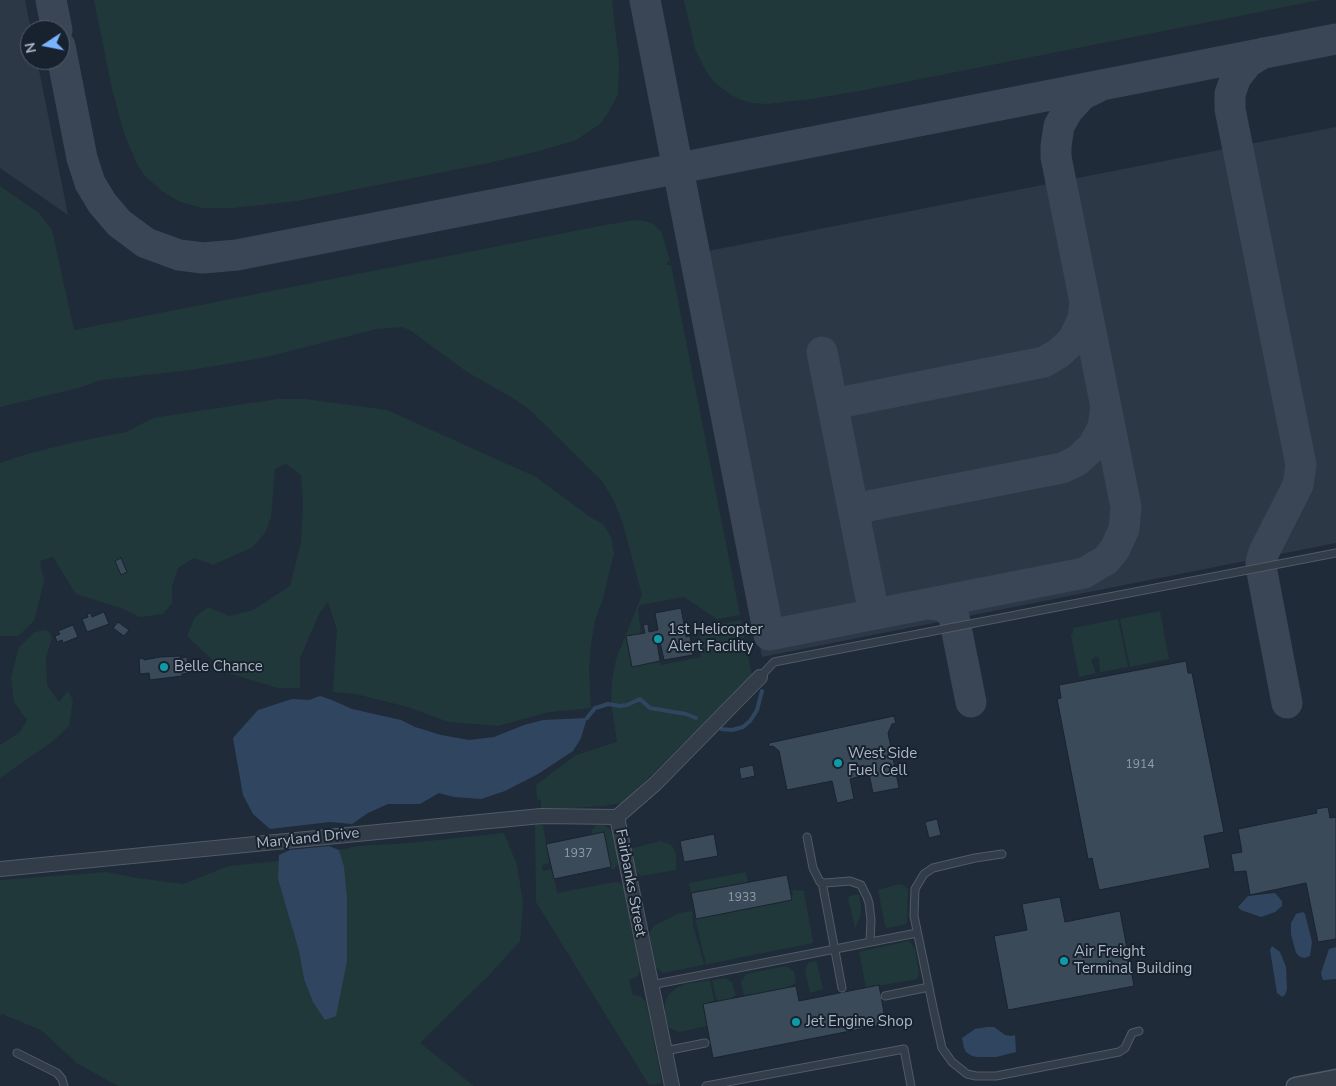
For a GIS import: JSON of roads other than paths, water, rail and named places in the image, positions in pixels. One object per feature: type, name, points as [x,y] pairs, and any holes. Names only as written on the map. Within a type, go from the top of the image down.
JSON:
[{"type":"street","name":"Fairbanks Street","points":[[672,1086],[617,817],[655,784],[760,677]]},
{"type":"street","name":"Maryland Drive","points":[[0,869],[541,816],[617,817]]},
{"type":"street","points":[[1295,1086],[1336,1078]]},
{"type":"lane","points":[[760,677],[774,662],[1336,553]]},
{"type":"lane","points":[[807,837],[813,868],[822,882],[842,988]]},
{"type":"lane","points":[[1002,854],[975,858],[934,868],[924,874],[914,889],[914,916],[942,1048],[952,1062],[967,1074],[996,1076],[1080,1058],[1119,1052],[1124,1048],[1132,1033],[1139,1032]]},
{"type":"lane","points":[[822,882],[850,881],[861,885],[869,903],[871,920],[870,942]]},
{"type":"lane","points":[[651,986],[918,932]]},
{"type":"lane","points":[[885,996],[929,987]]},
{"type":"lane","points":[[665,1051],[704,1043]]},
{"type":"lane","points":[[706,1086],[904,1049],[911,1086]]},
{"type":"lane","points":[[18,1053],[57,1073],[62,1079],[64,1086]]},
{"type":"water","points":[[320,696],[352,709],[401,720],[415,727],[441,735],[469,740],[494,737],[524,725],[543,720],[587,718],[581,738],[573,751],[538,774],[505,791],[481,799],[454,797],[439,793],[420,804],[388,804],[368,813],[352,824],[330,822],[270,829],[253,814],[243,795],[233,738],[258,710],[292,699],[309,700]]},
{"type":"water","points":[[329,846],[339,850],[344,866],[347,897],[347,961],[336,1016],[325,1020],[313,1002],[304,979],[299,951],[278,879],[279,855],[290,850]]},
{"type":"water","points":[[1275,893],[1282,901],[1282,906],[1275,912],[1261,917],[1241,910],[1238,907],[1248,896]]},
{"type":"water","points":[[1303,912],[1312,942],[1310,956],[1305,958],[1300,957],[1296,953],[1291,934],[1291,923],[1296,914]]},
{"type":"water","points":[[1272,946],[1280,952],[1286,967],[1287,989],[1282,997],[1277,993],[1270,950]]},
{"type":"water","points":[[1336,947],[1336,979],[1323,980],[1321,973],[1329,949]]},
{"type":"water","points":[[994,1027],[1005,1035],[1015,1035],[1016,1052],[996,1057],[978,1057],[966,1052],[962,1038],[975,1029]]},
{"type":"waterway","points":[[721,729],[732,730],[743,727],[750,721],[757,710],[762,691]]},
{"type":"waterway","points":[[587,718],[595,708],[608,704],[627,705],[640,699],[650,708],[686,714],[696,718]]},
{"type":"place","name":"1st Helicopter Alert Facility","points":[[658,639]]},
{"type":"place","name":"Belle Chance","points":[[164,667]]},
{"type":"place","name":"West Side Fuel Cell","points":[[838,763]]},
{"type":"place","name":"Air Freight Terminal Building","points":[[1064,961]]},
{"type":"place","name":"Jet Engine Shop","points":[[796,1022]]}]
